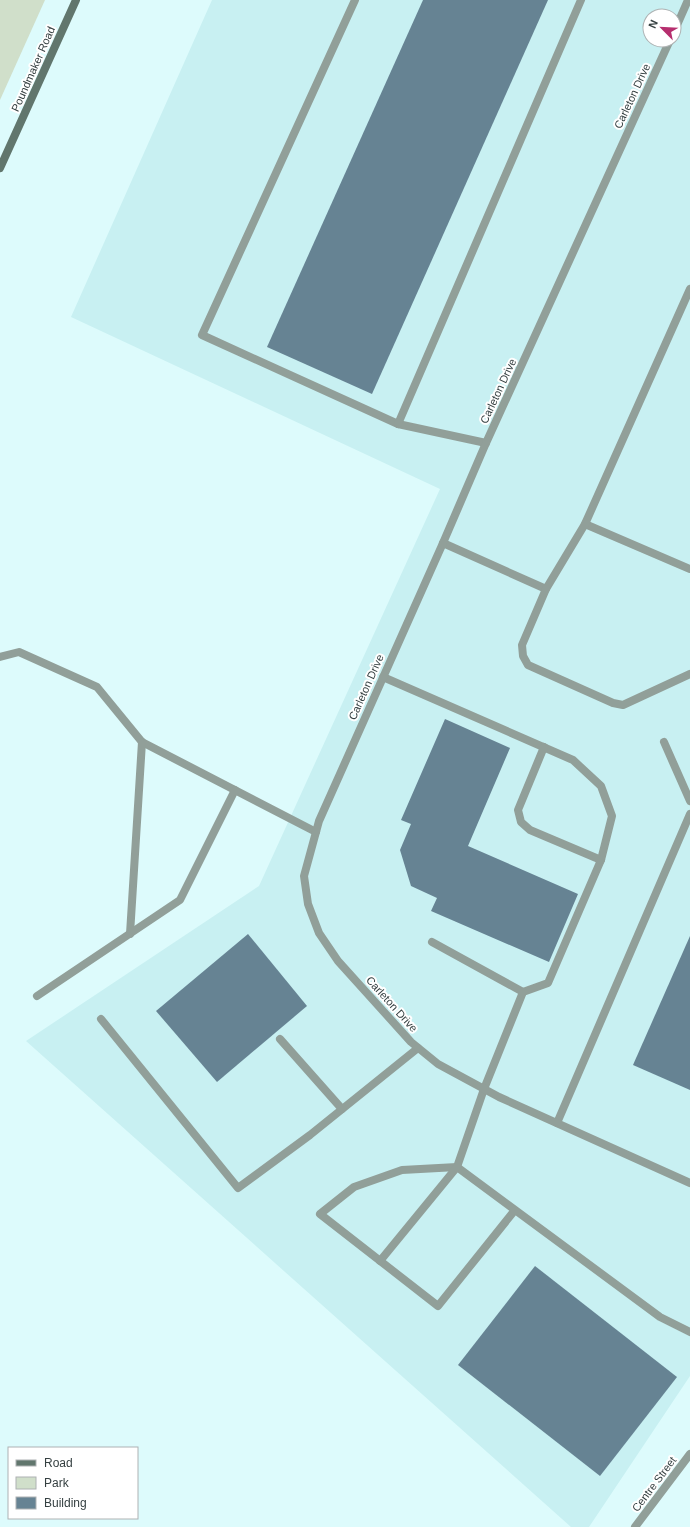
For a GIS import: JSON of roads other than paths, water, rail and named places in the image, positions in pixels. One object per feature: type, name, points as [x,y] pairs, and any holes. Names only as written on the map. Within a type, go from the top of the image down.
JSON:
[{"type":"street","name":"Poundmaker Road","points":[[0,168],[76,0]]},
{"type":"street","points":[[355,0],[202,335],[398,424],[486,443]]},
{"type":"street","points":[[398,424],[581,0]]},
{"type":"street","points":[[682,14],[688,0]]},
{"type":"street","name":"Carleton Drive","points":[[666,48],[486,443],[319,820],[304,876],[308,904],[319,933],[338,961],[411,1042],[438,1064],[484,1089],[690,1183]]},
{"type":"street","points":[[690,289],[585,524],[546,589],[522,645],[523,656],[528,665],[613,703],[622,705],[690,674]]},
{"type":"street","points":[[585,524],[690,569]]},
{"type":"street","points":[[443,543],[546,589]]},
{"type":"street","points":[[0,657],[19,652],[97,687],[142,742],[316,832]]},
{"type":"street","points":[[380,1261],[457,1167],[484,1089],[523,992],[548,983],[601,860],[612,816],[601,786],[573,760],[383,677]]},
{"type":"street","points":[[130,934],[142,742]]},
{"type":"street","points":[[664,742],[690,802]]},
{"type":"street","points":[[544,747],[518,810],[521,822],[530,830],[601,860]]},
{"type":"street","points":[[37,996],[180,900],[235,790]]},
{"type":"street","points":[[557,1123],[690,814]]},
{"type":"street","points":[[432,942],[523,992]]},
{"type":"street","points":[[101,1019],[238,1188],[310,1135],[418,1048]]},
{"type":"street","points":[[280,1039],[342,1109]]},
{"type":"street","points":[[515,1210],[438,1306],[320,1214],[354,1187],[402,1170],[457,1167],[660,1316],[690,1332]]},
{"type":"street","name":"Centre Street","points":[[635,1527],[690,1454]]}]
